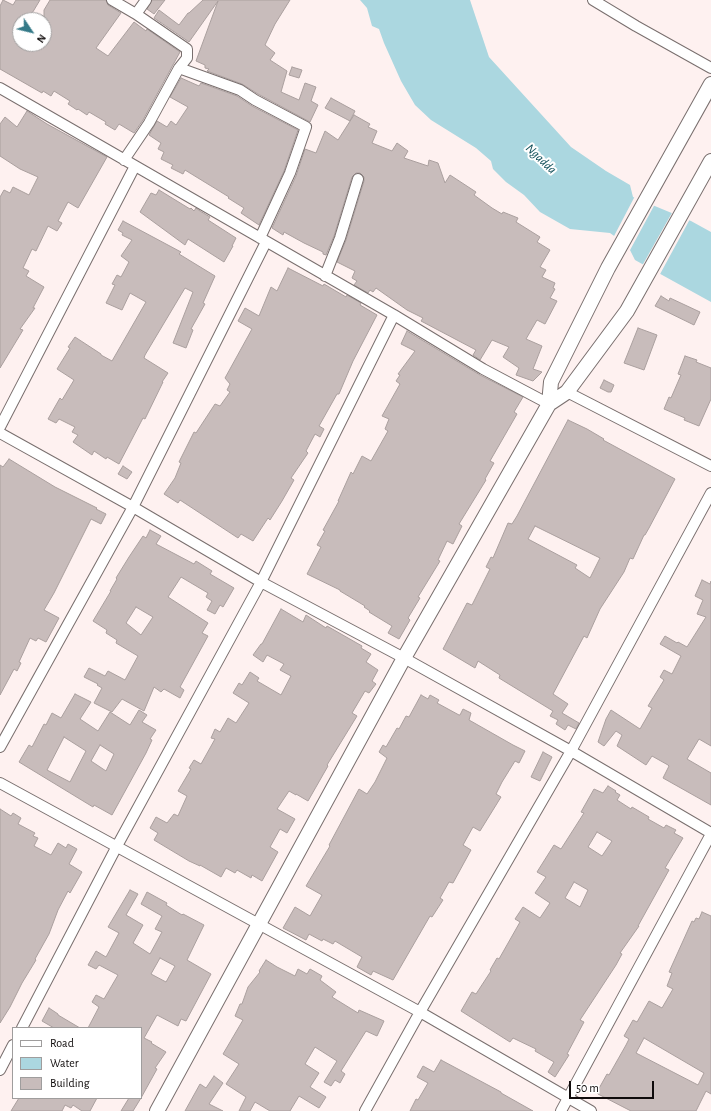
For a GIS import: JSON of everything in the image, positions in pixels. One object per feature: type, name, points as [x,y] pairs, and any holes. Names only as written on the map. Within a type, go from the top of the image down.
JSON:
[{"type":"main road","points":[[549,404],[550,382],[608,268],[711,84]]},
{"type":"main road","points":[[157,1111],[404,658],[549,404],[567,392],[627,311],[709,166]]},
{"type":"street","points":[[112,0],[136,14],[187,49],[187,58],[179,68],[149,123],[124,160]]},
{"type":"street","points":[[136,14],[146,0]]},
{"type":"street","points":[[593,0],[711,68]]},
{"type":"street","points":[[0,747],[133,507],[263,240],[290,173],[306,127],[240,90],[179,68]]},
{"type":"street","points":[[0,88],[394,315],[482,369],[549,404]]},
{"type":"street","points":[[0,427],[135,166]]},
{"type":"street","points":[[325,276],[340,238],[358,179]]},
{"type":"street","points":[[23,1027],[117,846],[261,582],[394,315]]},
{"type":"street","points":[[567,392],[711,466]]},
{"type":"street","points":[[0,433],[133,507],[261,582],[404,658],[571,751],[711,834],[561,1111]]},
{"type":"street","points":[[365,1111],[420,1012],[571,751],[711,493]]},
{"type":"street","points":[[0,783],[420,1012],[591,1111]]},
{"type":"street","points":[[0,1070],[12,1047]]},
{"type":"water","name":"Ngadda","points":[[360,0],[470,0],[489,57],[571,147],[606,171],[630,185],[633,197],[691,221],[711,232],[711,302],[635,260],[628,246],[610,233],[570,229],[540,212],[524,195],[506,182],[493,169],[491,161],[476,148],[431,120],[415,105],[401,81],[379,29],[372,26],[367,8]]},
{"type":"pier","points":[[635,196],[655,204],[629,252],[627,247],[613,238]]},
{"type":"pier","points":[[673,211],[690,219],[659,276],[642,266]]},
{"type":"building","points":[[3,0],[13,5],[16,0],[40,0],[33,12],[12,12],[12,52],[52,52],[52,12],[44,12],[50,0],[106,0],[108,5],[121,13],[96,48],[108,56],[134,22],[146,31],[147,29],[180,52],[143,120],[134,133],[119,124],[115,130],[105,124],[106,122],[89,112],[87,115],[78,109],[77,110],[68,104],[70,101],[54,91],[51,96],[43,91],[42,93],[0,69],[0,6]]},
{"type":"building","points":[[152,0],[165,0],[154,14],[147,9]]},
{"type":"building","points":[[203,0],[290,0],[275,24],[265,45],[275,53],[270,60],[287,71],[281,92],[299,100],[305,83],[316,87],[311,101],[318,105],[310,122],[242,84],[207,71],[209,69],[205,68],[205,65],[196,61],[218,1],[189,42],[154,18],[159,10],[179,25],[188,13]]},
{"type":"building","points":[[292,67],[302,70],[299,78],[289,75]]},
{"type":"building","points":[[181,78],[199,86],[201,83],[237,96],[252,106],[298,130],[284,171],[259,225],[241,213],[244,208],[228,198],[229,197],[185,170],[183,174],[171,168],[173,165],[161,159],[164,152],[158,149],[161,143],[149,135],[157,121],[167,127],[171,121],[176,125],[188,107],[170,97]]},
{"type":"building","points":[[331,98],[355,111],[350,121],[325,108]]},
{"type":"building","points":[[27,111],[47,124],[107,157],[78,208],[68,202],[58,221],[62,223],[57,231],[48,226],[36,251],[32,249],[23,268],[29,271],[26,276],[44,287],[33,308],[35,308],[20,329],[23,330],[0,368],[0,197],[4,190],[10,193],[13,187],[29,195],[38,177],[20,169],[0,156],[0,124],[5,117],[17,127]]},
{"type":"building","points":[[354,115],[370,124],[368,127],[377,131],[372,143],[392,151],[397,143],[408,151],[404,158],[428,166],[429,160],[438,163],[445,183],[450,175],[476,192],[474,195],[492,208],[502,214],[503,212],[518,218],[516,222],[540,237],[537,242],[550,250],[540,267],[546,270],[542,277],[555,283],[553,288],[555,289],[550,298],[557,301],[545,324],[537,320],[526,339],[542,346],[533,369],[542,372],[533,381],[516,375],[519,368],[503,357],[509,347],[492,340],[480,360],[473,355],[476,350],[421,321],[423,318],[407,310],[376,288],[373,292],[370,290],[368,293],[354,285],[357,281],[352,278],[355,271],[337,262],[346,240],[364,181],[364,177],[360,173],[356,173],[352,177],[334,236],[326,255],[284,232],[283,235],[272,228],[296,176],[305,149],[316,153],[325,131],[338,140]]},
{"type":"building","points":[[159,190],[194,211],[196,208],[210,217],[208,220],[236,238],[224,262],[188,239],[185,245],[140,212],[151,193],[156,195]]},
{"type":"building","points":[[123,221],[181,252],[179,254],[215,276],[203,303],[205,304],[191,329],[193,330],[186,348],[173,343],[193,292],[185,288],[145,355],[144,358],[168,373],[162,382],[145,419],[143,418],[119,464],[107,457],[106,459],[94,451],[92,455],[73,442],[78,435],[72,432],[75,427],[59,419],[56,423],[48,419],[60,398],[62,400],[74,380],[57,369],[75,337],[112,361],[146,302],[130,293],[122,310],[106,303],[115,285],[112,284],[117,275],[121,277],[129,262],[121,256],[132,240],[122,235],[123,233],[118,230]]},
{"type":"building","points":[[288,268],[323,286],[324,284],[346,297],[347,295],[377,315],[353,361],[339,394],[337,394],[319,426],[324,429],[320,437],[315,434],[306,451],[308,453],[291,478],[294,480],[282,501],[270,520],[268,518],[253,541],[241,534],[238,538],[180,500],[178,503],[164,494],[175,478],[181,463],[179,462],[194,432],[196,433],[215,404],[220,406],[230,392],[227,390],[230,384],[225,378],[252,329],[238,321],[245,308],[259,316],[271,287],[277,291]]},
{"type":"building","points":[[661,296],[669,301],[670,298],[700,312],[694,325],[655,306]]},
{"type":"building","points":[[638,328],[657,335],[644,370],[624,363]]},
{"type":"building","points":[[407,331],[480,375],[523,397],[514,412],[517,414],[490,461],[494,463],[485,479],[486,480],[459,524],[462,526],[453,544],[447,541],[438,560],[440,561],[418,597],[420,598],[408,618],[410,620],[399,639],[388,633],[392,626],[369,612],[370,611],[364,607],[365,606],[340,590],[307,574],[321,547],[317,545],[325,531],[323,530],[339,501],[351,472],[353,474],[362,456],[371,461],[388,431],[385,429],[389,419],[382,416],[400,384],[396,381],[400,375],[398,374],[415,351],[401,344]]},
{"type":"building","points":[[685,356],[697,360],[696,362],[711,368],[711,399],[699,426],[664,409],[669,397],[671,398],[681,375],[678,374]]},
{"type":"building","points":[[604,380],[614,385],[611,392],[600,388]]},
{"type":"building","points":[[568,420],[587,429],[604,439],[603,440],[675,479],[644,535],[633,559],[630,558],[624,572],[600,609],[587,638],[584,636],[553,694],[568,704],[562,713],[579,723],[576,729],[568,725],[565,730],[556,724],[558,720],[550,716],[553,711],[499,678],[500,675],[478,661],[475,668],[443,649],[467,603],[472,605],[490,569],[486,567],[491,557],[493,558],[508,523],[512,524]],"holes":[[[535,526],[600,558],[590,578],[575,568],[577,565],[528,539]]]},
{"type":"building","points":[[9,459],[55,487],[106,514],[101,524],[91,519],[44,610],[59,618],[46,642],[38,638],[36,641],[30,638],[19,662],[21,663],[17,671],[14,669],[0,695],[0,465],[3,467]]},
{"type":"building","points":[[123,466],[132,472],[127,479],[118,474]]},
{"type":"building","points":[[150,530],[161,536],[156,544],[194,564],[196,561],[212,571],[210,574],[234,588],[223,607],[220,605],[215,614],[207,610],[212,601],[206,597],[208,593],[181,577],[168,597],[208,623],[202,633],[208,636],[180,687],[184,690],[180,698],[164,689],[161,692],[154,687],[144,711],[122,699],[112,712],[94,703],[102,688],[97,685],[98,684],[84,677],[89,668],[105,676],[108,671],[125,680],[138,656],[116,643],[117,640],[106,633],[107,630],[93,621],[129,557],[143,536],[146,538]],"holes":[[[136,607],[153,617],[141,635],[126,623]]]},
{"type":"building","points":[[702,580],[710,584],[711,581],[711,746],[699,739],[687,759],[711,773],[711,805],[663,778],[669,766],[668,765],[652,756],[646,765],[617,746],[622,735],[616,731],[604,746],[598,742],[606,719],[611,710],[640,729],[652,708],[648,706],[664,680],[660,677],[664,670],[672,674],[681,656],[660,644],[665,636],[687,647],[706,617],[697,614],[703,600],[695,596]]},
{"type":"building","points":[[281,609],[303,622],[306,615],[326,628],[327,626],[362,646],[361,648],[371,654],[366,662],[378,670],[372,681],[376,684],[369,693],[365,691],[352,713],[357,716],[327,765],[328,766],[308,801],[289,791],[277,809],[295,819],[287,833],[280,829],[270,847],[278,852],[262,881],[252,875],[251,878],[237,870],[235,873],[226,868],[221,877],[200,865],[189,861],[154,840],[158,833],[150,828],[156,817],[167,823],[174,814],[178,816],[187,796],[178,791],[191,769],[189,768],[194,760],[201,764],[215,739],[211,738],[215,729],[220,732],[228,718],[236,723],[249,703],[233,693],[239,683],[242,685],[250,672],[259,678],[257,681],[281,695],[291,676],[280,670],[284,664],[267,655],[263,662],[253,655],[262,644]]},
{"type":"building","points":[[75,694],[91,702],[80,719],[98,731],[110,712],[130,725],[139,710],[147,715],[142,722],[156,730],[150,739],[152,740],[146,753],[112,815],[94,805],[93,807],[19,762],[29,745],[32,747],[44,724],[46,725],[52,713],[61,718]],"holes":[[[64,737],[86,751],[70,782],[47,770]],[[100,745],[114,754],[106,771],[91,761]]]},
{"type":"building","points":[[421,695],[428,699],[430,695],[439,700],[437,703],[459,715],[463,709],[471,713],[469,720],[525,751],[519,763],[515,761],[502,782],[496,794],[501,797],[480,831],[473,827],[463,845],[471,850],[453,883],[449,882],[440,898],[443,900],[432,917],[430,916],[393,980],[373,971],[371,975],[357,967],[362,957],[335,941],[333,944],[323,939],[322,941],[309,934],[306,940],[283,928],[295,907],[310,916],[322,895],[306,886],[330,846],[329,845],[359,789],[367,794],[375,782],[387,758],[379,752],[383,745],[386,747],[406,716],[409,717]]},
{"type":"building","points":[[543,752],[552,757],[540,781],[531,777]]},
{"type":"building","points":[[608,786],[620,795],[617,800],[631,809],[632,807],[649,817],[648,819],[664,828],[666,825],[676,830],[674,833],[683,838],[665,868],[669,870],[639,926],[620,953],[622,954],[616,965],[580,1020],[584,1022],[567,1054],[569,1055],[555,1077],[548,1072],[554,1062],[535,1051],[536,1049],[513,1038],[510,1042],[461,1011],[472,992],[476,994],[491,971],[490,970],[497,958],[499,959],[520,922],[515,919],[523,907],[540,918],[550,903],[535,893],[546,877],[537,872],[554,845],[561,849],[584,813],[581,812],[594,789],[603,793]],"holes":[[[597,832],[612,841],[602,856],[588,847]],[[574,882],[588,890],[580,907],[565,898]]]},
{"type":"building","points":[[0,809],[11,816],[13,813],[21,818],[18,824],[35,833],[33,836],[38,838],[34,846],[51,855],[58,843],[66,848],[68,844],[77,849],[69,864],[82,872],[70,893],[68,891],[58,910],[49,934],[35,959],[36,960],[0,1023]]},
{"type":"building","points":[[130,890],[138,894],[126,915],[143,925],[133,943],[150,954],[162,932],[155,929],[162,916],[141,904],[147,892],[167,903],[166,905],[182,915],[183,914],[204,925],[187,960],[211,974],[186,1021],[181,1019],[178,1026],[157,1015],[144,1038],[166,1052],[155,1068],[157,1069],[142,1096],[142,1027],[89,1027],[99,1007],[92,1002],[96,995],[104,999],[118,975],[99,965],[96,969],[88,965],[96,951],[106,957],[119,933],[108,927]],"holes":[[[160,958],[175,966],[166,982],[151,974]]]},
{"type":"building","points":[[702,912],[711,916],[711,1094],[706,1091],[696,1111],[631,1111],[598,1094],[597,1092],[607,1074],[609,1075],[629,1039],[624,1036],[633,1020],[637,1022],[649,1001],[662,1008],[673,989],[667,986],[672,973],[669,972],[692,921],[694,922],[696,918],[699,919]],"holes":[[[644,1038],[704,1073],[698,1085],[636,1053]]]},
{"type":"building","points":[[266,960],[295,976],[298,969],[307,974],[310,969],[322,976],[320,980],[336,992],[332,997],[358,1013],[359,1010],[384,1021],[377,1036],[366,1031],[341,1071],[345,1074],[340,1083],[335,1080],[331,1086],[324,1082],[337,1061],[315,1047],[305,1064],[319,1073],[310,1087],[326,1097],[319,1108],[299,1096],[290,1111],[270,1111],[255,1102],[250,1111],[239,1111],[246,1097],[226,1084],[239,1064],[223,1054],[243,1020],[235,1016],[240,1004],[242,1004],[248,987],[260,972],[259,971]]},
{"type":"building","points":[[49,1008],[78,1027],[52,1027],[42,1021]]},
{"type":"building","points":[[441,1060],[533,1111],[410,1111],[416,1099],[418,1100],[428,1083],[417,1077],[423,1066],[434,1072]]},
{"type":"building","points":[[214,1076],[223,1083],[209,1104],[223,1111],[185,1111],[200,1084],[206,1088]]},
{"type":"building","points":[[18,1099],[96,1099],[90,1111],[82,1111],[73,1105],[71,1108],[65,1105],[62,1111],[11,1111]]},
{"type":"building","points":[[128,1099],[140,1099],[133,1111],[121,1111]]}]
